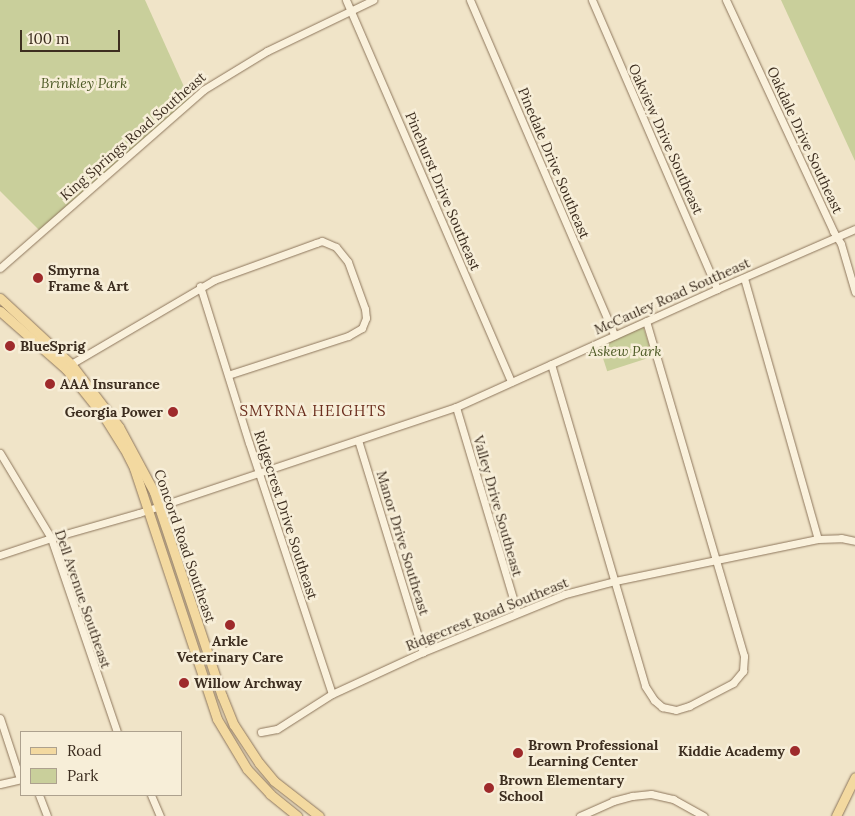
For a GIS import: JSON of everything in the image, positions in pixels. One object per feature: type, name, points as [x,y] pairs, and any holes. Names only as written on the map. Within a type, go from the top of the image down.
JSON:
[{"type":"main road","name":"Concord Road Southeast","points":[[0,298],[71,364],[119,427],[140,463],[159,506],[222,696],[234,725],[259,763],[274,781],[319,816]]},
{"type":"main road","name":"Concord Road Southeast","points":[[0,311],[66,369],[106,418],[134,468],[209,698],[221,727],[238,756],[258,782],[297,816]]},
{"type":"main road","points":[[836,816],[855,777]]},
{"type":"street","name":"Pinehurst Drive Southeast","points":[[346,0],[511,382]]},
{"type":"street","name":"King Springs Road Southeast","points":[[0,268],[202,90],[255,56],[373,0]]},
{"type":"street","name":"Pinedale Drive Southeast","points":[[470,0],[614,335]]},
{"type":"street","name":"Oakview Drive Southeast","points":[[592,0],[717,289]]},
{"type":"street","name":"Oakdale Drive Southeast","points":[[726,0],[841,244],[855,292]]},
{"type":"street","name":"McCauley Road Southeast","points":[[0,555],[147,510],[456,407],[855,229]]},
{"type":"street","points":[[71,364],[200,286],[249,266],[322,242],[336,246],[352,272],[365,309],[365,324],[356,332],[228,375]]},
{"type":"street","points":[[744,278],[818,539]]},
{"type":"street","name":"Ridgecrest Drive Southeast","points":[[200,286],[332,694]]},
{"type":"street","points":[[550,364],[648,693],[662,707],[671,710],[682,709],[728,687],[738,679],[743,671],[744,656],[646,321]]},
{"type":"street","name":"Valley Drive Southeast","points":[[456,407],[517,612]]},
{"type":"street","name":"Manor Drive Southeast","points":[[358,440],[423,652]]},
{"type":"street","name":"Dell Avenue Southeast","points":[[0,453],[51,538],[117,731]]},
{"type":"street","name":"Ridgecrest Road Southeast","points":[[261,732],[278,729],[332,694],[423,652],[565,594],[614,581],[818,539],[841,538],[855,541]]},
{"type":"street","points":[[0,718],[20,779],[0,784]]},
{"type":"street","points":[[580,816],[613,801],[651,794],[673,799],[704,816]]},
{"type":"street","points":[[38,796],[47,816]]},
{"type":"street","points":[[151,796],[160,816]]},
{"type":"green space","name":"Brinkley Park","points":[[0,0],[145,0],[190,100],[41,232],[0,191]]},
{"type":"green space","points":[[781,0],[855,0],[855,161]]},
{"type":"green space","name":"Askew Park","points":[[643,326],[653,356],[607,371],[597,341]]},
{"type":"place","name":"Smyrna Frame & Art","points":[[38,278]]},
{"type":"place","name":"BlueSprig","points":[[10,346]]},
{"type":"place","name":"AAA Insurance","points":[[50,384]]},
{"type":"place","name":"Georgia Power","points":[[173,412]]},
{"type":"place","name":"Arkle Veterinary Care","points":[[230,625]]},
{"type":"place","name":"Willow Archway","points":[[184,683]]},
{"type":"place","name":"Kiddie Academy","points":[[795,751]]},
{"type":"place","name":"Brown Professional Learning Center","points":[[518,753]]},
{"type":"place","name":"Brown Elementary School","points":[[489,788]]},
{"type":"district","name":"SMYRNA HEIGHTS","points":[[313,411]]}]
